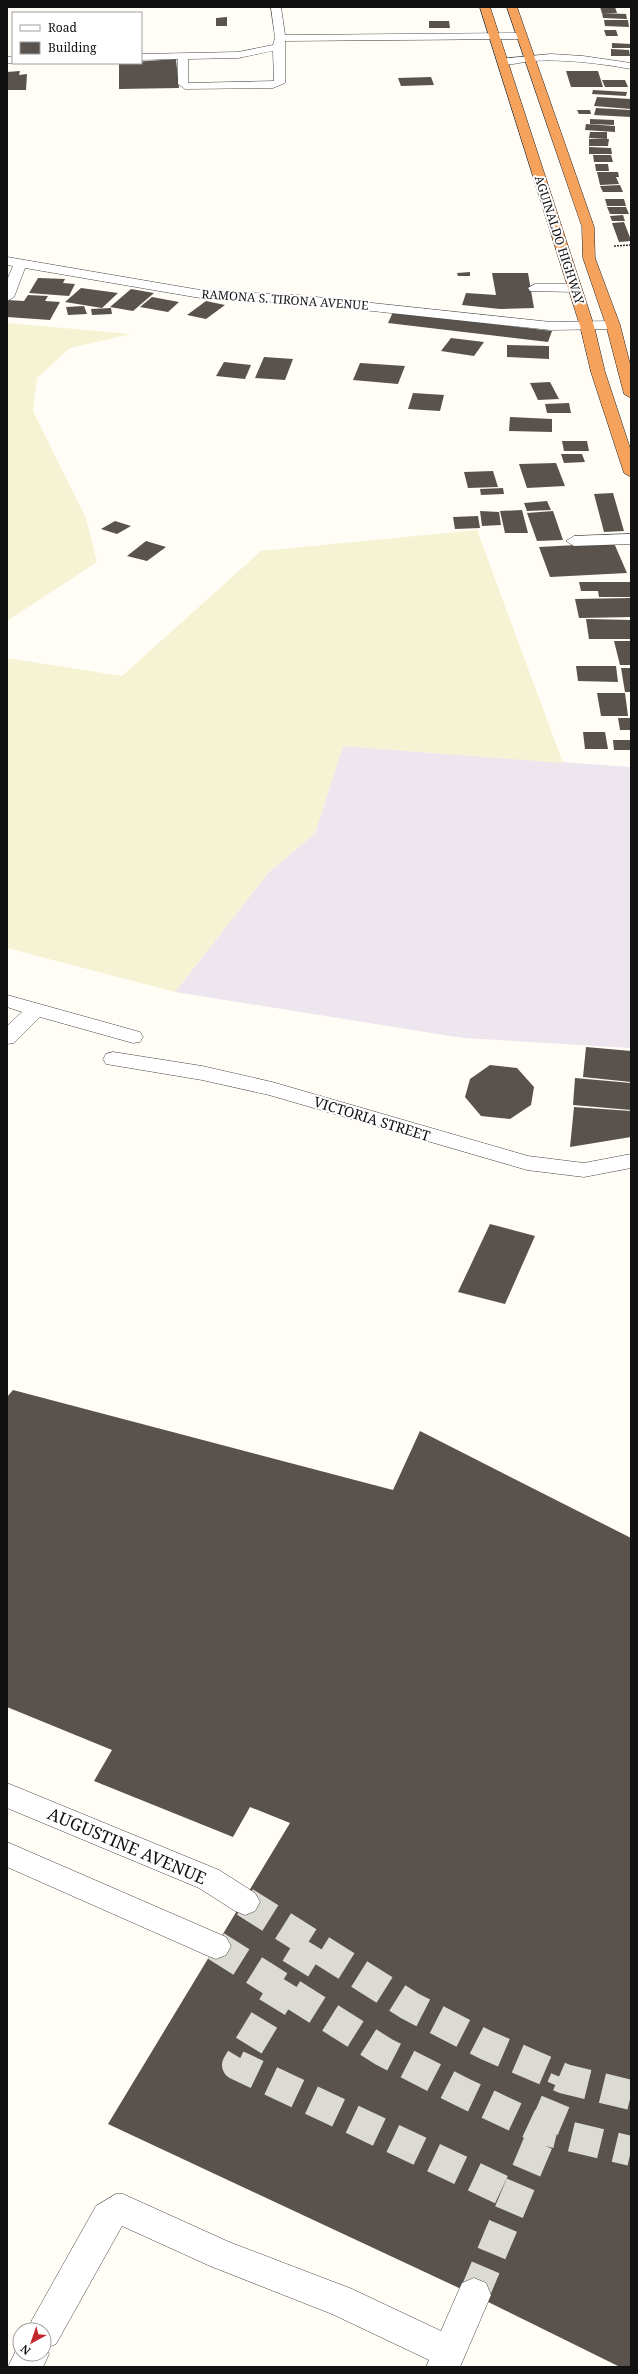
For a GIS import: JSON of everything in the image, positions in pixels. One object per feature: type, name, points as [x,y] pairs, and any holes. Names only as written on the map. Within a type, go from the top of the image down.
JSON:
[{"type":"highway","name":"AGUINALDO HIGHWAY","points":[[485,7],[587,326],[598,372],[631,473]]},
{"type":"highway","name":"AGUINALDO HIGHWAY","points":[[512,7],[588,227],[589,258],[613,325],[631,394]]},
{"type":"street","points":[[183,56],[185,86],[273,85],[280,83],[276,7]]},
{"type":"street","points":[[142,57],[238,55],[279,43],[522,36]]},
{"type":"street","points":[[502,61],[530,60],[631,66]]},
{"type":"street","points":[[7,297],[13,262]]},
{"type":"street","name":"RAMONA S. TIRONA AVENUE","points":[[13,262],[206,295],[298,299],[551,326],[613,325]]},
{"type":"street","points":[[535,288],[575,288]]},
{"type":"street","points":[[574,540],[631,539]]},
{"type":"street","points":[[7,1001],[133,1037]]},
{"type":"street","points":[[7,1038],[36,1009]]},
{"type":"street","name":"VICTORIA STREET","points":[[113,1059],[202,1073],[272,1088],[527,1163],[584,1170],[631,1161]]},
{"type":"street","name":"AUGUSTINE AVENUE","points":[[7,1795],[209,1879],[245,1902]]},
{"type":"street","points":[[7,1854],[216,1946]]},
{"type":"street","points":[[49,2322],[107,2217],[116,2210],[123,2210],[222,2256],[340,2301],[446,2359],[474,2295]]},
{"type":"shaded area","points":[[7,323],[131,334],[70,348],[37,378],[33,411],[86,518],[97,562],[7,621]]},
{"type":"shaded area","points":[[477,530],[563,763],[343,746],[315,833],[268,873],[175,992],[7,948],[7,658],[122,676],[261,551]]},
{"type":"shaded area","points":[[343,746],[631,767],[631,1048],[463,1038],[175,992],[268,873],[315,833]]},
{"type":"building","points":[[600,7],[615,7],[617,13],[602,13]]},
{"type":"building","points":[[602,13],[626,14],[627,19],[603,18]]},
{"type":"building","points":[[227,17],[227,26],[216,26],[216,18]]},
{"type":"building","points":[[604,20],[628,20],[629,27],[605,26]]},
{"type":"building","points":[[429,21],[449,21],[450,28],[429,28]]},
{"type":"building","points":[[604,30],[616,30],[618,36],[606,36]]},
{"type":"building","points":[[612,43],[631,44],[631,48],[612,48]]},
{"type":"building","points":[[611,49],[629,50],[630,56],[611,56]]},
{"type":"building","points":[[176,59],[179,88],[119,89],[119,64],[142,64],[142,61]]},
{"type":"building","points":[[20,71],[19,75],[27,74],[26,90],[7,90],[7,72]]},
{"type":"building","points":[[566,71],[598,71],[603,87],[571,87]]},
{"type":"building","points":[[431,77],[434,85],[401,86],[398,78]]},
{"type":"building","points":[[602,80],[625,80],[628,87],[605,87]]},
{"type":"building","points":[[593,90],[627,92],[626,96],[592,94]]},
{"type":"building","points":[[597,97],[631,99],[631,109],[594,106]]},
{"type":"building","points":[[596,108],[631,110],[631,117],[594,115]]},
{"type":"building","points":[[577,110],[590,110],[591,114],[579,114]]},
{"type":"building","points":[[590,119],[614,120],[614,125],[590,124]]},
{"type":"building","points":[[586,124],[615,126],[615,132],[585,130]]},
{"type":"building","points":[[590,132],[607,132],[607,139],[589,138]]},
{"type":"building","points":[[589,139],[609,139],[608,146],[589,146]]},
{"type":"building","points":[[589,147],[611,148],[612,154],[589,154]]},
{"type":"building","points":[[593,155],[611,155],[613,162],[594,162]]},
{"type":"building","points":[[595,164],[608,164],[609,171],[596,171]]},
{"type":"building","points":[[597,172],[618,172],[619,177],[616,177],[619,184],[600,185]]},
{"type":"building","points":[[620,185],[623,192],[603,192],[600,186]]},
{"type":"building","points":[[605,199],[624,199],[626,206],[607,206]]},
{"type":"building","points":[[607,207],[626,207],[629,214],[610,214]]},
{"type":"building","points":[[623,215],[625,221],[612,221],[610,216]]},
{"type":"building","points":[[624,222],[631,241],[619,242],[612,223]]},
{"type":"building","points":[[470,272],[470,276],[458,276],[457,273]]},
{"type":"building","points":[[492,273],[528,273],[534,308],[500,309],[462,305],[466,293],[496,295]]},
{"type":"building","points":[[38,278],[65,279],[63,283],[75,284],[69,296],[29,293]]},
{"type":"building","points":[[81,288],[118,293],[102,308],[65,302]]},
{"type":"building","points":[[131,289],[154,293],[133,311],[110,307]]},
{"type":"building","points":[[28,295],[48,296],[45,301],[60,302],[50,320],[7,317],[7,300],[24,301]]},
{"type":"building","points":[[152,297],[179,302],[168,312],[140,307]]},
{"type":"building","points":[[206,301],[225,305],[206,319],[187,315]]},
{"type":"building","points":[[84,306],[87,314],[68,315],[66,307]]},
{"type":"building","points":[[111,308],[112,314],[92,315],[91,309]]},
{"type":"building","points":[[393,312],[552,331],[548,342],[388,323]]},
{"type":"building","points":[[451,338],[484,342],[474,356],[441,351]]},
{"type":"building","points":[[507,345],[549,346],[549,359],[507,357]]},
{"type":"building","points":[[264,357],[293,359],[285,380],[255,378]]},
{"type":"building","points":[[224,362],[251,365],[245,379],[216,376]]},
{"type":"building","points":[[360,363],[405,366],[398,384],[353,380]]},
{"type":"building","points":[[550,382],[559,399],[538,400],[530,383]]},
{"type":"building","points":[[413,393],[444,395],[440,411],[408,409]]},
{"type":"building","points":[[569,403],[571,413],[547,413],[545,404]]},
{"type":"building","points":[[510,417],[552,419],[552,432],[509,431]]},
{"type":"building","points":[[562,441],[587,441],[589,451],[564,451]]},
{"type":"building","points":[[561,454],[582,454],[585,462],[564,463]]},
{"type":"building","points":[[556,463],[565,486],[527,488],[519,464]]},
{"type":"building","points":[[493,471],[498,487],[468,488],[464,472]]},
{"type":"building","points":[[503,488],[504,494],[481,495],[480,489]]},
{"type":"building","points":[[613,493],[624,531],[604,532],[594,494]]},
{"type":"building","points":[[547,501],[551,510],[527,511],[524,503]]},
{"type":"building","points":[[522,510],[528,533],[505,533],[500,511]]},
{"type":"building","points":[[480,511],[499,512],[501,525],[482,526]]},
{"type":"building","points":[[553,511],[563,540],[537,541],[527,513]]},
{"type":"building","points":[[478,516],[480,528],[455,529],[453,517]]},
{"type":"building","points":[[115,521],[131,526],[117,534],[101,529]]},
{"type":"building","points":[[146,541],[166,547],[147,561],[127,556]]},
{"type":"building","points":[[614,543],[627,573],[550,577],[539,547]]},
{"type":"building","points":[[579,582],[631,582],[631,597],[599,597],[598,591],[581,591]]},
{"type":"building","points":[[631,598],[631,617],[579,618],[575,599]]},
{"type":"building","points":[[586,619],[631,620],[631,639],[589,639]]},
{"type":"building","points":[[614,641],[631,641],[631,665],[620,665]]},
{"type":"building","points":[[576,666],[616,666],[618,682],[578,681]]},
{"type":"building","points":[[621,668],[631,668],[631,692],[625,692]]},
{"type":"building","points":[[597,693],[625,693],[628,716],[601,716]]},
{"type":"building","points":[[618,718],[631,718],[631,730],[620,730]]},
{"type":"building","points":[[583,732],[605,732],[608,749],[585,749]]},
{"type":"building","points":[[613,740],[631,740],[631,750],[614,750]]},
{"type":"building","points":[[586,1047],[631,1051],[631,1082],[583,1077]]},
{"type":"building","points":[[490,1065],[517,1068],[534,1087],[531,1105],[510,1119],[481,1116],[465,1097],[470,1079]]},
{"type":"building","points":[[575,1078],[631,1083],[631,1110],[573,1105]]},
{"type":"building","points":[[574,1107],[631,1111],[631,1137],[570,1147]]},
{"type":"building","points":[[490,1224],[535,1236],[505,1304],[458,1292]]},
{"type":"building","points":[[13,1390],[393,1490],[420,1431],[631,1538],[631,2367],[620,2367],[474,2295],[108,2124],[290,1823],[250,1807],[233,1837],[94,1781],[112,1750],[7,1707],[7,1397]]},
{"type":"tunnel","points":[[245,1902],[311,1943]]},
{"type":"tunnel","points":[[283,1989],[311,1943]]},
{"type":"tunnel","points":[[311,1943],[410,2006],[486,2045],[565,2079]]},
{"type":"tunnel","points":[[216,1946],[283,1989]]},
{"type":"tunnel","points":[[283,1989],[384,2052],[462,2092],[543,2130]]},
{"type":"tunnel","points":[[283,1989],[237,2065],[515,2196]]},
{"type":"tunnel","points":[[543,2130],[565,2079]]},
{"type":"tunnel","points":[[565,2079],[631,2095]]},
{"type":"tunnel","points":[[474,2295],[543,2130]]},
{"type":"tunnel","points":[[543,2130],[631,2151]]}]
